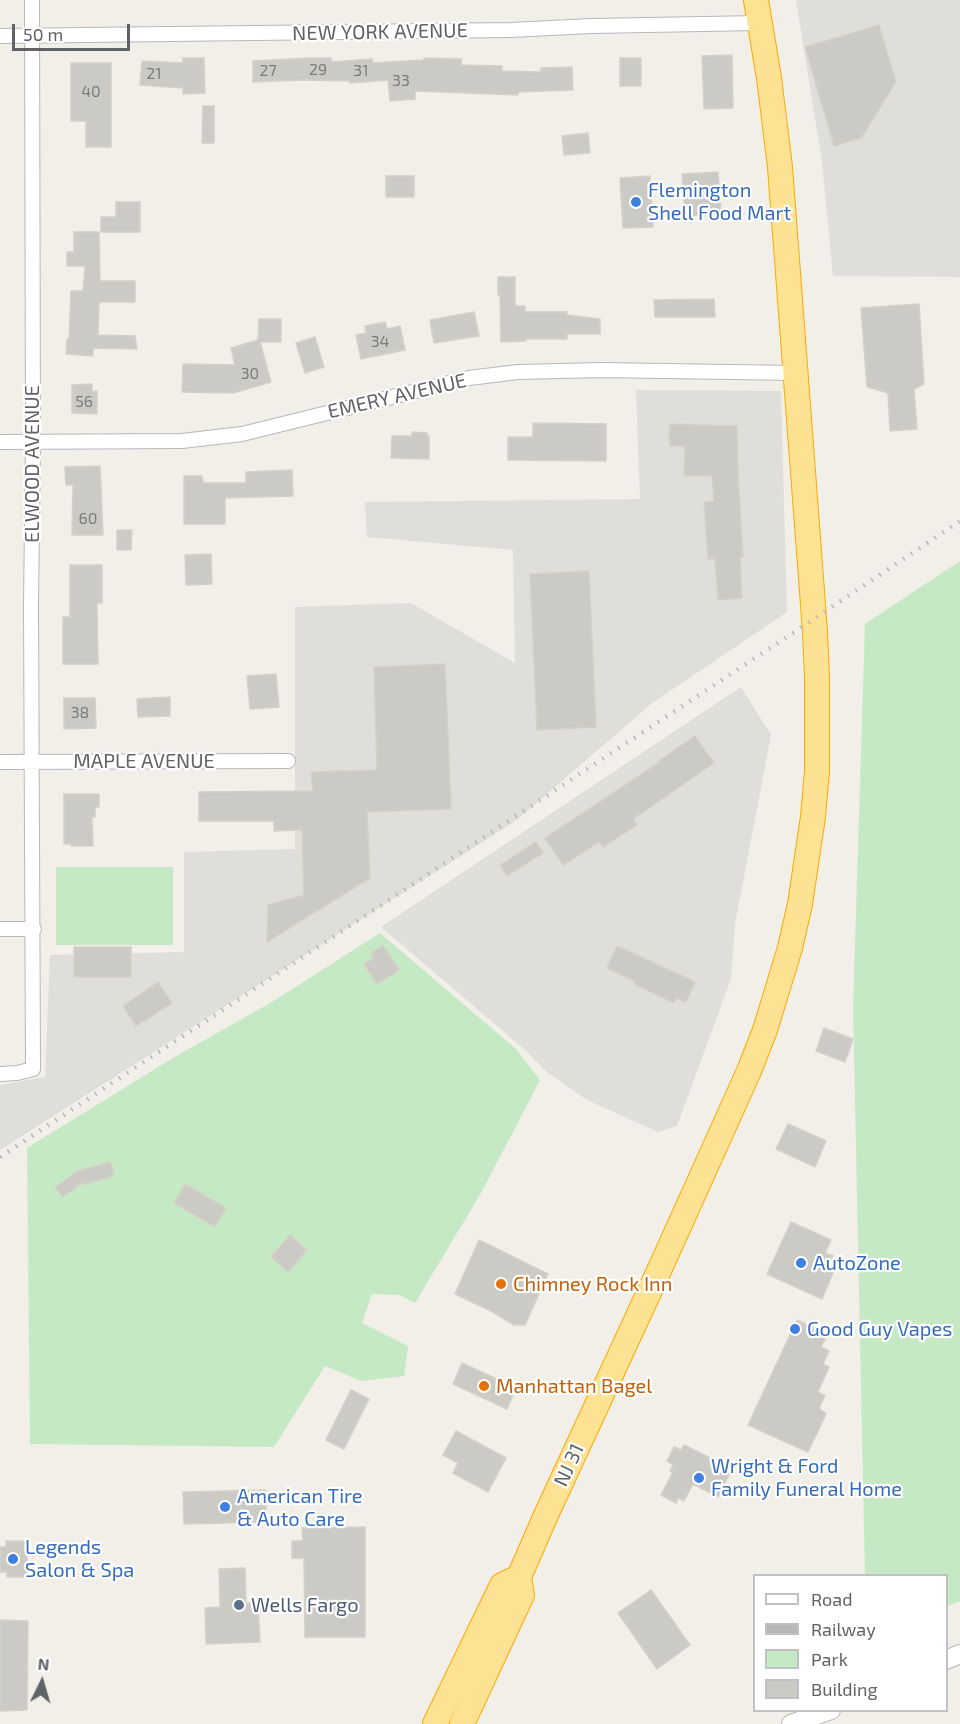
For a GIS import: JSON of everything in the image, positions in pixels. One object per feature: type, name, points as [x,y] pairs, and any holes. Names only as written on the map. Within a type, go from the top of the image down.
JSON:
[{"type":"highway","name":"NJ 31","points":[[462,1724],[522,1595],[519,1577],[749,1071],[790,948],[801,904],[817,771],[815,631],[780,167],[758,12]]},
{"type":"highway","name":"NJ 31","points":[[435,1724],[502,1585],[519,1577]]},
{"type":"street","name":"ELWOOD AVENUE","points":[[0,1074],[33,1069],[32,0]]},
{"type":"street","name":"NEW YORK AVENUE","points":[[0,36],[511,30],[591,26],[758,12]]},
{"type":"street","name":"EMERY AVENUE","points":[[0,441],[182,441],[233,435],[469,378],[518,372],[609,370],[796,373]]},
{"type":"street","name":"MAPLE AVENUE","points":[[0,762],[288,761]]},
{"type":"street","points":[[0,929],[34,929]]},
{"type":"street","points":[[791,1724],[825,1712]]},
{"type":"shaded area","points":[[796,0],[960,0],[960,277],[833,276],[822,162]]},
{"type":"shaded area","points":[[636,390],[781,391],[787,612],[651,704],[517,820],[0,1150],[0,1085],[45,1077],[50,955],[184,952],[184,852],[295,849],[295,607],[411,603],[515,663],[513,550],[367,537],[365,502],[640,499]]},
{"type":"shaded area","points":[[741,687],[771,735],[735,924],[731,979],[677,1126],[658,1132],[587,1100],[547,1072],[524,1049],[381,927]]},
{"type":"green space","points":[[960,561],[960,1601],[948,1606],[948,1574],[865,1574],[853,1007],[865,624]]},
{"type":"green space","points":[[56,867],[173,867],[173,945],[56,945]]},
{"type":"green space","points":[[380,933],[516,1049],[540,1080],[481,1193],[415,1303],[399,1295],[372,1294],[362,1323],[408,1346],[404,1376],[361,1381],[325,1366],[274,1447],[30,1444],[27,1148],[173,1058],[272,1002]]},
{"type":"building","points":[[879,25],[896,82],[861,138],[834,146],[805,47]]},
{"type":"building","points":[[732,55],[733,108],[704,109],[702,56]]},
{"type":"building","points":[[183,58],[204,58],[205,93],[183,94],[183,88],[140,85],[142,61],[183,63]]},
{"type":"building","points":[[331,58],[331,62],[372,59],[373,63],[424,60],[424,58],[462,59],[461,65],[502,66],[502,71],[541,72],[541,68],[572,67],[573,90],[518,92],[518,95],[415,91],[415,99],[390,101],[388,80],[350,83],[350,81],[304,80],[253,82],[253,61]]},
{"type":"building","points":[[620,58],[641,58],[641,86],[620,86]]},
{"type":"building","points":[[71,63],[111,63],[111,147],[86,147],[86,121],[71,121]]},
{"type":"building","points":[[203,106],[214,106],[214,143],[202,143]]},
{"type":"building","points":[[588,133],[590,153],[564,155],[562,136]]},
{"type":"building","points":[[718,172],[721,214],[685,216],[682,174]]},
{"type":"building","points":[[386,176],[414,176],[414,197],[386,197]]},
{"type":"building","name":"Flemington Shell Food Mart","points":[[650,176],[653,227],[623,228],[620,178]]},
{"type":"building","points":[[116,202],[140,202],[140,232],[101,232],[101,217],[116,217]]},
{"type":"building","points":[[74,232],[99,232],[100,281],[135,281],[135,302],[99,302],[98,335],[135,336],[137,349],[93,348],[93,356],[66,354],[67,339],[69,339],[71,291],[83,291],[85,266],[67,266],[67,252],[74,252]]},
{"type":"building","points":[[498,277],[515,277],[515,306],[525,306],[525,312],[567,312],[567,315],[600,319],[600,334],[567,334],[567,339],[526,339],[526,341],[501,342]]},
{"type":"building","points":[[714,299],[715,317],[655,317],[654,300]]},
{"type":"building","points":[[919,304],[924,384],[914,389],[917,429],[890,431],[888,393],[867,387],[861,308]]},
{"type":"building","points":[[474,312],[479,336],[434,343],[430,320]]},
{"type":"building","points":[[259,319],[281,319],[281,342],[260,342],[271,382],[233,393],[182,392],[183,364],[235,365],[231,348],[258,340]]},
{"type":"building","points":[[385,322],[387,329],[400,326],[405,350],[361,359],[356,335],[366,333],[365,326]]},
{"type":"building","points":[[315,337],[324,367],[305,373],[296,343]]},
{"type":"building","points":[[92,384],[92,392],[97,391],[97,414],[72,413],[72,385]]},
{"type":"building","points":[[533,423],[606,424],[606,461],[508,460],[508,437],[533,437]]},
{"type":"building","points":[[669,424],[737,426],[743,557],[740,557],[742,598],[718,600],[715,559],[708,559],[704,502],[714,501],[712,476],[684,476],[685,446],[670,446]]},
{"type":"building","points":[[412,432],[427,433],[429,436],[429,459],[391,458],[392,436],[412,436]]},
{"type":"building","points":[[100,466],[103,535],[72,535],[73,485],[66,485],[65,467]]},
{"type":"building","points":[[292,470],[293,496],[225,498],[225,524],[184,524],[184,476],[202,476],[203,483],[246,483],[246,472]]},
{"type":"building","points":[[117,530],[132,530],[131,550],[117,550]]},
{"type":"building","points":[[211,554],[212,584],[186,585],[185,555]]},
{"type":"building","points":[[70,565],[102,565],[102,603],[97,603],[98,664],[63,664],[63,617],[70,617]]},
{"type":"building","points":[[589,571],[596,727],[537,730],[530,574]]},
{"type":"building","points":[[445,664],[451,809],[367,812],[370,878],[267,942],[268,905],[304,895],[302,830],[274,831],[274,821],[199,821],[199,792],[313,791],[311,772],[377,770],[374,667]]},
{"type":"building","points":[[276,674],[279,707],[250,709],[247,676]]},
{"type":"building","points":[[170,697],[170,716],[138,717],[137,699]]},
{"type":"building","points":[[64,698],[95,698],[96,728],[64,729]]},
{"type":"building","points":[[695,736],[714,763],[633,819],[637,825],[603,847],[599,842],[563,865],[545,838],[660,762]]},
{"type":"building","points":[[64,794],[99,794],[99,807],[95,807],[95,817],[92,817],[93,846],[64,844]]},
{"type":"building","points":[[536,842],[543,853],[507,876],[500,865]]},
{"type":"building","points":[[383,945],[399,970],[377,984],[364,964],[374,958],[371,953]]},
{"type":"building","points":[[617,946],[695,982],[686,1002],[676,998],[674,1003],[607,968]]},
{"type":"building","points":[[74,947],[131,947],[131,977],[74,977]]},
{"type":"building","points":[[158,982],[172,1003],[136,1026],[123,1006]]},
{"type":"building","points":[[824,1028],[853,1039],[845,1062],[816,1051]]},
{"type":"building","points":[[788,1124],[826,1141],[815,1167],[776,1149]]},
{"type":"building","points":[[111,1162],[114,1174],[107,1178],[79,1185],[63,1197],[55,1188],[77,1171]]},
{"type":"building","points":[[185,1184],[226,1208],[215,1227],[174,1203]]},
{"type":"building","name":"AutoZone","points":[[791,1222],[831,1240],[825,1253],[833,1256],[827,1270],[833,1273],[822,1299],[767,1274]]},
{"type":"building","points":[[290,1235],[307,1250],[288,1272],[271,1257]]},
{"type":"building","name":"Chimney Rock Inn","points":[[479,1240],[548,1274],[525,1325],[514,1325],[455,1294]]},
{"type":"building","points":[[797,1320],[828,1334],[821,1347],[829,1351],[823,1364],[829,1367],[818,1392],[825,1396],[819,1408],[826,1414],[808,1452],[748,1425]]},
{"type":"building","name":"Manhattan Bagel","points":[[462,1363],[516,1388],[507,1409],[453,1384]]},
{"type":"building","points":[[351,1390],[369,1399],[344,1449],[326,1440]]},
{"type":"building","points":[[456,1431],[506,1458],[488,1492],[453,1473],[458,1463],[443,1455]]},
{"type":"building","name":"Wright & Ford Family Funeral Home","points":[[684,1445],[732,1469],[718,1497],[693,1484],[684,1501],[678,1498],[676,1503],[661,1495],[673,1472],[670,1471],[673,1465],[667,1461],[674,1447],[681,1450]]},
{"type":"building","name":"American Tire & Auto Care","points":[[266,1490],[266,1522],[184,1524],[183,1492]]},
{"type":"building","points":[[365,1527],[365,1637],[305,1637],[304,1558],[292,1558],[292,1541],[303,1541],[302,1528]]},
{"type":"building","name":"Legends Salon & Spa","points":[[6,1541],[27,1541],[27,1577],[7,1577],[7,1572],[0,1572],[0,1547],[6,1547]]},
{"type":"building","name":"Wells Fargo","points":[[245,1568],[246,1603],[258,1603],[260,1642],[206,1644],[205,1608],[220,1607],[219,1569]]},
{"type":"building","points":[[651,1590],[690,1645],[657,1669],[618,1613]]},
{"type":"building","points":[[0,1620],[28,1621],[27,1710],[0,1711]]},
{"type":"railway","points":[[0,1157],[960,521]]},
{"type":"place","name":"Flemington Shell Food Mart","points":[[636,202]]},
{"type":"place","name":"AutoZone","points":[[801,1263]]},
{"type":"place","name":"Chimney Rock Inn","points":[[501,1284]]},
{"type":"place","name":"Good Guy Vapes","points":[[795,1329]]},
{"type":"place","name":"Manhattan Bagel","points":[[484,1386]]},
{"type":"place","name":"Wright & Ford Family Funeral Home","points":[[699,1478]]},
{"type":"place","name":"American Tire & Auto Care","points":[[225,1507]]},
{"type":"place","name":"Legends Salon & Spa","points":[[13,1559]]},
{"type":"place","name":"Wells Fargo","points":[[239,1605]]}]
